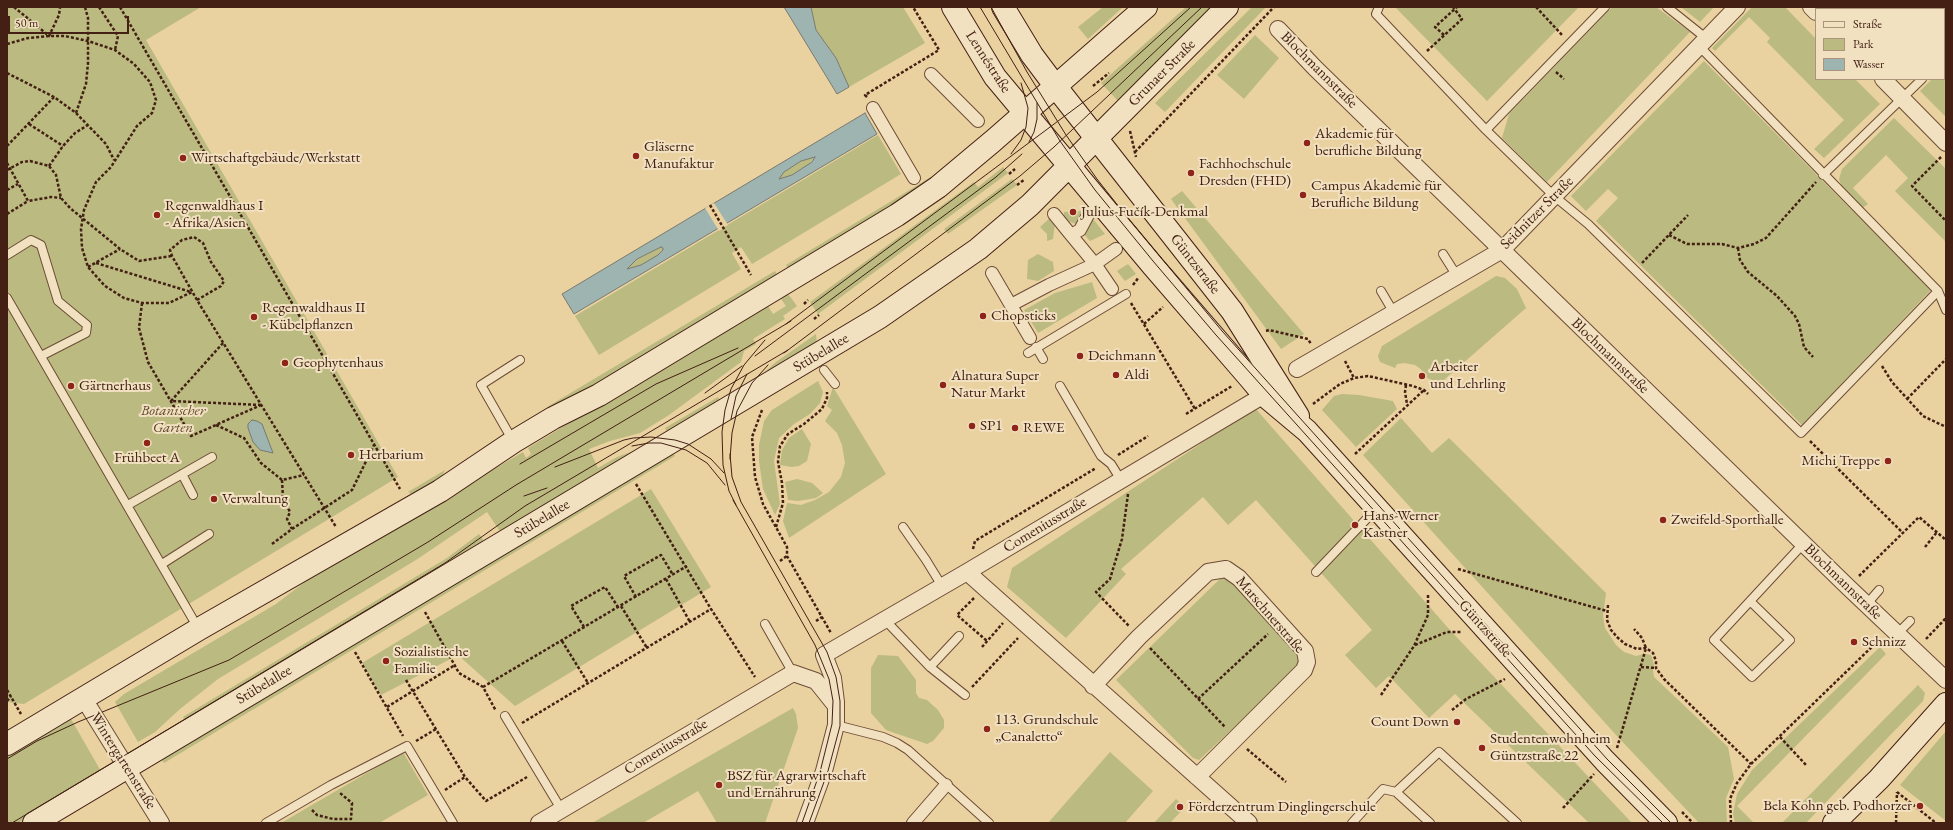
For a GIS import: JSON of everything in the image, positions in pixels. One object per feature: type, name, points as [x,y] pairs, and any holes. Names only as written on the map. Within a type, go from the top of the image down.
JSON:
[{"type":"main road","name":"Lennéstraße","points":[[953,7],[994,77],[1025,114]]},
{"type":"main road","points":[[1003,7],[1032,55],[1056,87]]},
{"type":"main road","points":[[7,744],[199,629],[440,491],[513,442],[553,418],[599,395],[897,215],[938,187],[1025,114],[1146,7]]},
{"type":"main road","name":"Grunaer Straße","points":[[1069,165],[1227,7]]},
{"type":"main road","name":"Güntzstraße","points":[[1056,87],[1232,311],[1303,424],[1605,762],[1666,823]]},
{"type":"main road","name":"Güntzstraße","points":[[1025,114],[1153,266],[1264,394],[1303,424]]},
{"type":"main road","name":"Stübelallee","points":[[34,823],[880,317],[978,249],[1038,196],[1069,165]]},
{"type":"main road","points":[[1834,823],[1879,779],[1946,704]]},
{"type":"street","name":"Seidnitzer Straße","points":[[1297,369],[1502,250],[1737,7]]},
{"type":"street","name":"Blochmannstraße","points":[[1278,29],[1315,68],[1848,588],[1946,680]]},
{"type":"street","points":[[931,74],[978,122]]},
{"type":"street","points":[[1883,80],[1902,98],[1944,149]]},
{"type":"street","points":[[873,108],[914,178]]},
{"type":"street","points":[[1071,235],[1080,230],[1089,213]]},
{"type":"street","points":[[1054,214],[1095,264],[1112,289]]},
{"type":"street","points":[[1011,305],[1049,284],[1095,264],[1116,249]]},
{"type":"street","points":[[992,273],[1033,343]]},
{"type":"street","name":"Comeniusstraße","points":[[836,706],[833,678],[824,654],[967,572],[1264,394]]},
{"type":"street","name":"Marschnerstraße","points":[[1093,686],[1139,637],[1208,572],[1226,570],[1239,578],[1305,651],[1307,662],[1304,670],[1197,777]]},
{"type":"street","points":[[967,572],[1013,612],[1093,686],[1249,823]]},
{"type":"street","points":[[793,673],[816,681],[836,706],[836,725],[824,771],[805,823]]},
{"type":"street","name":"Comeniusstraße","points":[[539,823],[763,689],[793,673]]},
{"type":"street","name":"Wintergartenstraße","points":[[84,699],[161,823]]},
{"type":"street","points":[[913,823],[946,785]]},
{"type":"lane","points":[[1379,7],[1376,14],[1486,130],[1554,196],[1588,224],[1801,433],[1938,291]]},
{"type":"lane","points":[[1486,130],[1605,7]]},
{"type":"lane","points":[[1667,7],[1703,42],[1823,174],[1938,291],[1946,310]]},
{"type":"lane","points":[[1823,174],[1921,80]]},
{"type":"lane","points":[[7,255],[31,240],[41,245],[58,301],[87,325],[86,333],[41,356]]},
{"type":"lane","points":[[1443,254],[1457,276]]},
{"type":"lane","points":[[1381,291],[1394,312]]},
{"type":"lane","points":[[1028,353],[1033,343],[1126,294]]},
{"type":"lane","points":[[7,298],[199,629]]},
{"type":"lane","points":[[1033,343],[1044,359]]},
{"type":"lane","points":[[513,442],[481,385],[520,360]]},
{"type":"lane","points":[[824,370],[835,384]]},
{"type":"lane","points":[[1060,386],[1101,456],[1111,464],[1121,480]]},
{"type":"lane","points":[[128,505],[212,457]]},
{"type":"lane","points":[[182,474],[193,495]]},
{"type":"lane","points":[[1316,572],[1377,508]]},
{"type":"lane","points":[[903,527],[942,586]]},
{"type":"lane","points":[[162,564],[209,534]]},
{"type":"lane","points":[[1750,601],[1790,640],[1752,677],[1714,640],[1750,601],[1803,544]]},
{"type":"lane","points":[[1866,605],[1879,590]]},
{"type":"lane","points":[[885,620],[930,667],[965,694]]},
{"type":"lane","points":[[1894,631],[1910,621]]},
{"type":"lane","points":[[765,624],[793,673]]},
{"type":"lane","points":[[930,667],[959,636]]},
{"type":"lane","points":[[505,716],[561,809]]},
{"type":"lane","points":[[836,725],[883,737],[908,750],[989,823]]},
{"type":"lane","points":[[266,823],[331,785],[407,746],[453,823]]},
{"type":"lane","points":[[1396,792],[1439,752],[1516,823]]},
{"type":"lane","points":[[1352,823],[1383,789],[1396,792],[1430,823]]},
{"type":"path","points":[[14,7],[49,36]]},
{"type":"path","points":[[49,36],[59,15],[60,7]]},
{"type":"path","points":[[76,113],[86,84],[88,18],[85,7]]},
{"type":"path","points":[[99,7],[118,36],[115,50]]},
{"type":"path","points":[[120,7],[400,490]]},
{"type":"path","points":[[873,108],[865,95],[939,50],[913,7]]},
{"type":"path","points":[[1134,152],[1274,7]]},
{"type":"path","points":[[1536,7],[1570,43]]},
{"type":"path","points":[[1538,10],[1542,7]]},
{"type":"path","points":[[1418,60],[1462,19],[1454,8],[1435,27],[1444,35]]},
{"type":"path","points":[[7,44],[28,38],[49,36],[65,36],[88,41],[115,50],[134,64],[150,82],[156,100],[152,113],[137,126],[114,160],[111,167],[96,182],[84,210],[81,229],[82,248],[88,267],[105,286],[124,298],[142,303],[169,303],[192,292]]},
{"type":"path","points":[[7,73],[54,97],[76,113],[106,144],[114,160]]},
{"type":"path","points":[[1093,86],[1109,73]]},
{"type":"path","points":[[7,146],[54,97]]},
{"type":"path","points":[[29,124],[63,146]]},
{"type":"path","points":[[49,166],[63,146],[75,134],[88,125]]},
{"type":"path","points":[[1944,149],[1912,186],[1946,220]]},
{"type":"path","points":[[8,169],[22,162],[30,161],[49,166],[56,175],[61,198],[83,219],[120,249],[139,260],[172,256]]},
{"type":"path","points":[[7,163],[8,169],[28,201]]},
{"type":"path","points":[[1009,174],[1015,169]]},
{"type":"path","points":[[1669,235],[1687,244],[1722,244],[1738,248],[1754,244],[1766,238],[1823,174]]},
{"type":"path","points":[[1017,185],[1024,180]]},
{"type":"path","points":[[7,190],[18,184]]},
{"type":"path","points":[[7,214],[28,201],[51,197],[61,198]]},
{"type":"path","points":[[710,205],[751,275]]},
{"type":"path","points":[[1635,270],[1688,215]]},
{"type":"path","points":[[197,300],[221,286],[224,281],[211,262],[203,243],[194,237],[182,240],[170,250],[172,256],[192,292],[336,527]]},
{"type":"path","points":[[1738,248],[1740,260],[1748,272],[1777,296],[1795,316],[1799,324],[1804,347],[1813,357]]},
{"type":"path","points":[[88,267],[120,249]]},
{"type":"path","points":[[96,263],[192,292]]},
{"type":"path","points":[[1126,294],[1195,409]]},
{"type":"path","points":[[804,304],[808,300]]},
{"type":"path","points":[[142,303],[139,328],[148,362],[191,436],[261,405]]},
{"type":"path","points":[[1144,324],[1167,303]]},
{"type":"path","points":[[814,319],[819,315]]},
{"type":"path","points":[[1263,332],[1269,330],[1308,339]]},
{"type":"path","points":[[171,401],[223,343]]},
{"type":"path","points":[[1875,355],[1892,382],[1923,416],[1946,427]]},
{"type":"path","points":[[1907,399],[1946,359]]},
{"type":"path","points":[[1345,361],[1354,378]]},
{"type":"path","points":[[776,527],[783,503],[782,483],[778,462],[780,446],[788,434],[804,424],[822,409],[827,398],[824,370]]},
{"type":"path","points":[[1303,424],[1328,392],[1354,378],[1368,376],[1424,390],[1428,394]]},
{"type":"path","points":[[1186,414],[1238,382]]},
{"type":"path","points":[[1406,385],[1404,392],[1407,404]]},
{"type":"path","points":[[1355,454],[1407,404],[1424,390]]},
{"type":"path","points":[[171,401],[261,405]]},
{"type":"path","points":[[764,404],[752,437],[755,477],[763,504],[787,547],[787,556],[839,646]]},
{"type":"path","points":[[216,425],[244,438],[261,463],[282,480],[283,498],[290,512],[287,519],[292,529]]},
{"type":"path","points":[[1801,433],[1903,533]]},
{"type":"path","points":[[967,572],[975,541],[1148,436]]},
{"type":"path","points":[[272,544],[292,529],[352,490],[374,445]]},
{"type":"path","points":[[282,480],[304,475]]},
{"type":"path","points":[[1121,480],[1128,492],[1122,539],[1110,579],[1096,592],[1236,739],[1286,782]]},
{"type":"path","points":[[636,483],[687,566],[711,609],[763,689]]},
{"type":"path","points":[[1848,588],[1919,517],[1946,540]]},
{"type":"path","points":[[1925,547],[1938,532]]},
{"type":"path","points":[[636,597],[624,576],[661,555],[673,575]]},
{"type":"path","points":[[780,561],[787,556]]},
{"type":"path","points":[[483,687],[687,566]]},
{"type":"path","points":[[1381,695],[1414,646],[1428,615],[1428,595],[1442,581],[1458,569],[1607,611]]},
{"type":"path","points":[[666,579],[690,622]]},
{"type":"path","points":[[584,628],[571,606],[606,587],[647,648]]},
{"type":"path","points":[[984,587],[957,615],[987,642]]},
{"type":"path","points":[[1608,605],[1607,611],[1611,630],[1617,638],[1625,644],[1637,649],[1646,648]]},
{"type":"path","points":[[512,729],[711,609]]},
{"type":"path","points":[[424,610],[459,673],[483,687],[497,713]]},
{"type":"path","points":[[982,647],[1013,612]]},
{"type":"path","points":[[816,621],[822,617]]},
{"type":"path","points":[[1914,650],[1946,618]]},
{"type":"path","points":[[1198,698],[1280,623]]},
{"type":"path","points":[[965,694],[1028,626]]},
{"type":"path","points":[[1634,629],[1642,638],[1646,648],[1653,653],[1656,661],[1656,668],[1664,679],[1751,764]]},
{"type":"path","points":[[1731,823],[1730,799],[1737,783],[1751,764],[1894,631]]},
{"type":"path","points":[[1414,646],[1447,632],[1461,632]]},
{"type":"path","points":[[562,640],[588,683]]},
{"type":"path","points":[[1618,747],[1646,648]]},
{"type":"path","points":[[354,652],[387,707],[407,746],[436,729]]},
{"type":"path","points":[[387,707],[455,665]]},
{"type":"path","points":[[1641,667],[1656,668]]},
{"type":"path","points":[[1452,710],[1466,699],[1505,679]]},
{"type":"path","points":[[406,680],[465,778],[486,801],[531,774]]},
{"type":"path","points":[[7,690],[22,716]]},
{"type":"path","points":[[7,701],[10,696]]},
{"type":"path","points":[[1780,737],[1806,765]]},
{"type":"path","points":[[1564,808],[1593,775]]},
{"type":"path","points":[[437,796],[465,778]]},
{"type":"path","points":[[302,802],[317,815],[333,820],[351,819],[352,803],[331,785]]},
{"type":"path","points":[[1896,823],[1897,788]]},
{"type":"path","points":[[1897,792],[1936,823]]},
{"type":"green space","name":"Botanischer Garten","points":[[7,7],[201,7],[146,40],[398,477],[24,704],[7,702]]},
{"type":"green space","points":[[811,7],[903,7],[925,43],[849,87],[836,58],[816,30]]},
{"type":"green space","points":[[1103,7],[1123,7],[1088,39],[1078,27]]},
{"type":"green space","points":[[1186,7],[1217,7],[1120,103],[1101,83]]},
{"type":"green space","points":[[1252,7],[1266,7],[1165,112],[1155,103]]},
{"type":"green space","points":[[1395,7],[1579,7],[1487,101]]},
{"type":"green space","points":[[1612,7],[1656,7],[1690,32],[1547,182],[1502,138],[1509,114]]},
{"type":"green space","points":[[1681,7],[1714,7],[1700,22]]},
{"type":"green space","points":[[1752,7],[1785,7],[1815,38],[1815,80],[1856,80],[1880,104],[1824,158],[1814,149],[1844,120],[1767,42],[1770,38],[1749,17],[1715,51],[1712,48]]},
{"type":"green space","points":[[1255,35],[1279,58],[1244,99],[1217,75]]},
{"type":"green space","points":[[1704,61],[1931,290],[1802,425],[1596,221],[1618,198],[1608,189],[1586,211],[1571,196]]},
{"type":"green space","points":[[1946,65],[1946,117],[1920,91],[1931,80],[1945,80]]},
{"type":"green space","points":[[1894,118],[1946,169],[1946,242],[1895,191],[1908,178],[1886,155],[1853,188],[1868,204],[1861,209],[1842,188],[1839,179],[1842,169]]},
{"type":"green space","points":[[878,135],[901,174],[752,264],[741,247],[732,253],[741,269],[599,355],[575,316]]},
{"type":"green space","points":[[815,157],[809,164],[792,175],[778,179],[784,172],[801,161]]},
{"type":"green space","points":[[1003,167],[1008,173],[818,314],[810,302],[974,182],[978,187]]},
{"type":"green space","points":[[944,171],[901,201],[788,269],[786,265],[931,177]]},
{"type":"green space","points":[[1012,179],[1017,185],[948,234],[944,229]]},
{"type":"green space","points":[[1182,191],[1304,334],[1281,349],[1171,199]]},
{"type":"green space","points":[[1081,211],[1081,219],[1076,224],[1064,220],[1064,212]]},
{"type":"green space","points":[[1051,217],[1055,223],[1053,239],[1047,241],[1047,234],[1040,227]]},
{"type":"green space","points":[[1093,219],[1105,234],[1090,241],[1084,234],[1087,224]]},
{"type":"green space","points":[[661,247],[663,250],[658,255],[641,265],[627,269],[637,259]]},
{"type":"green space","points":[[1038,254],[1053,262],[1054,271],[1038,281],[1027,279],[1028,260]]},
{"type":"green space","points":[[1128,264],[1136,274],[1125,281],[1117,271]]},
{"type":"green space","points":[[775,271],[778,276],[583,393],[547,407]]},
{"type":"green space","points":[[1496,276],[1505,278],[1517,289],[1526,308],[1437,386],[1432,380],[1420,375],[1422,370],[1415,365],[1404,363],[1397,364],[1395,368],[1380,362],[1378,356],[1382,346]]},
{"type":"green space","points":[[1092,282],[1097,298],[1038,333],[1024,310],[1055,293]]},
{"type":"green space","points":[[786,291],[797,306],[783,316],[785,319],[753,339],[756,344],[744,351],[741,362],[669,415],[640,433],[610,441],[589,449],[598,468],[617,457],[639,449],[505,532],[499,530],[487,512],[416,560],[218,679],[180,709],[155,732],[138,742],[115,702],[124,694],[276,604],[314,575],[523,452],[526,458],[531,454],[528,448],[766,303],[773,314],[786,306],[779,296]]},
{"type":"green space","points":[[816,334],[817,345],[769,374],[767,370],[776,362]]},
{"type":"green space","points":[[818,381],[823,392],[820,403],[810,414],[794,424],[779,438],[774,461],[780,504],[775,515],[763,489],[759,461],[759,445],[764,421],[772,410]]},
{"type":"green space","points":[[833,387],[886,474],[789,538],[783,521],[787,503],[801,505],[815,500],[829,492],[841,477],[845,463],[842,445],[837,433],[825,421],[832,410],[827,406]]},
{"type":"green space","points":[[1342,394],[1359,395],[1393,401],[1397,409],[1356,447],[1322,410],[1334,396]]},
{"type":"green space","points":[[718,397],[722,403],[669,435],[665,428]]},
{"type":"green space","points":[[1255,408],[1449,629],[1632,823],[1589,823],[1455,694],[1429,718],[1389,676],[1376,688],[1345,655],[1372,630],[1256,500],[1228,525],[1203,497],[1121,569],[1126,574],[1066,638],[1007,587],[1012,568]]},
{"type":"green space","points":[[1401,418],[1432,453],[1449,438],[1606,593],[1603,616],[1605,628],[1616,645],[1624,652],[1636,656],[1644,654],[1651,655],[1654,664],[1654,677],[1728,747],[1734,779],[1726,798],[1727,823],[1699,823],[1617,736],[1363,455]]},
{"type":"green space","points":[[802,429],[811,444],[807,461],[799,466],[792,467],[780,465],[782,450],[789,438]]},
{"type":"green space","points":[[673,453],[675,456],[164,763],[161,759]]},
{"type":"green space","points":[[445,470],[440,480],[415,496],[408,492]]},
{"type":"green space","points":[[797,479],[812,483],[823,493],[816,498],[798,501],[788,500],[785,482]]},
{"type":"green space","points":[[651,489],[711,587],[515,706],[458,655],[381,695],[362,663]]},
{"type":"green space","points":[[479,534],[486,544],[186,723],[183,717],[186,715],[447,558]]},
{"type":"green space","points":[[1224,575],[1301,655],[1300,666],[1199,760],[1193,758],[1116,680]]},
{"type":"green space","points":[[1880,647],[1886,654],[1737,806],[1754,823],[1735,823],[1733,814],[1737,794],[1752,770]]},
{"type":"green space","points":[[878,655],[898,656],[916,680],[916,693],[919,698],[927,700],[938,710],[944,720],[944,728],[933,741],[927,744],[886,730],[871,713],[871,668]]},
{"type":"green space","points":[[1918,685],[1925,693],[1923,701],[1806,823],[1782,823]]},
{"type":"green space","name":"BSZ für Agrarwirtschaft und Ernährung","points":[[793,708],[796,714],[798,728],[765,823],[717,823],[698,791],[643,823],[592,823]]},
{"type":"green space","points":[[71,719],[102,773],[18,823],[7,823],[7,752],[55,723]]},
{"type":"green space","points":[[1946,731],[1946,821],[1900,785]]},
{"type":"green space","points":[[403,752],[428,795],[379,823],[281,823]]},
{"type":"green space","points":[[1110,752],[1153,791],[1125,823],[1048,823]]},
{"type":"green space","points":[[1176,799],[1185,807],[1170,823],[1154,823]]},
{"type":"water","points":[[784,7],[811,7],[816,30],[836,58],[849,87],[837,94]]},
{"type":"water","points":[[865,113],[877,134],[574,314],[562,294]],"holes":[[[815,157],[812,162],[792,175],[779,179],[784,172],[801,161]],[[661,247],[663,250],[658,255],[641,265],[627,269],[637,259]]]},
{"type":"water","points":[[252,420],[262,424],[273,453],[260,450],[253,442],[248,428],[248,424]]},
{"type":"pier","points":[[714,203],[728,225],[719,231],[705,208]]},
{"type":"tram line","points":[[980,7],[1060,141],[1095,190],[1153,261],[1216,335],[1595,756],[1663,823]]},
{"type":"tram line","points":[[991,7],[1027,72],[1066,135],[1097,179],[1222,331],[1607,759],[1671,823]]},
{"type":"tram line","points":[[786,324],[1097,92],[1191,7]]},
{"type":"tram line","points":[[784,353],[1020,176],[1054,147],[1202,7]]},
{"type":"tram line","points":[[1011,154],[1021,140],[1026,127],[1028,108],[1021,83]]},
{"type":"tram line","points":[[1029,142],[1034,132],[1037,119],[1037,103]]},
{"type":"tram line","points":[[755,356],[996,177],[1022,154]]},
{"type":"tram line","points":[[7,759],[37,741],[78,722],[229,660],[428,542],[516,485],[791,321]]},
{"type":"tram line","points":[[736,505],[729,491],[723,465],[722,432],[725,410],[731,389],[744,365],[765,340]]},
{"type":"tram line","points":[[520,464],[656,384],[738,348]]},
{"type":"tram line","points":[[12,823],[445,563],[525,506],[788,350]]},
{"type":"tram line","points":[[730,459],[732,433],[737,411],[752,383],[768,365]]},
{"type":"tram line","points":[[705,393],[742,366]]},
{"type":"tram line","points":[[731,419],[736,396],[747,374]]},
{"type":"tram line","points":[[555,467],[624,440],[651,437],[675,440],[688,444],[711,459],[724,473]]},
{"type":"tram line","points":[[632,446],[649,443],[661,443],[686,450],[707,463],[725,485]]},
{"type":"tram line","points":[[730,454],[732,477],[741,502],[827,652],[836,677],[840,701],[840,726],[828,771],[809,823]]},
{"type":"tram line","points":[[524,496],[547,488]]},
{"type":"tram line","points":[[733,500],[815,645],[829,679],[833,701],[832,724],[820,772],[802,823]]},
{"type":"place","name":"Akademie für berufliche Bildung","points":[[1307,143]]},
{"type":"place","name":"Gläserne Manufaktur","points":[[636,156]]},
{"type":"place","name":"Wirtschaftgebäude/Werkstatt","points":[[183,158]]},
{"type":"place","name":"Fachhochschule Dresden (FHD)","points":[[1191,173]]},
{"type":"place","name":"Campus Akademie für Berufliche Bildung","points":[[1303,195]]},
{"type":"place","name":"Julius-Fučík-Denkmal","points":[[1073,212]]},
{"type":"place","name":"Regenwaldhaus I - Afrika/Asien","points":[[157,215]]},
{"type":"place","name":"Chopsticks","points":[[983,316]]},
{"type":"place","name":"Regenwaldhaus II - Kübelpflanzen","points":[[254,317]]},
{"type":"place","name":"Deichmann","points":[[1080,356]]},
{"type":"place","name":"Geophytenhaus","points":[[285,363]]},
{"type":"place","name":"Aldi","points":[[1116,375]]},
{"type":"place","name":"Arbeiter und Lehrling","points":[[1422,376]]},
{"type":"place","name":"Alnatura Super Natur Markt","points":[[943,385]]},
{"type":"place","name":"Gärtnerhaus","points":[[71,386]]},
{"type":"place","name":"SP1","points":[[972,426]]},
{"type":"place","name":"REWE","points":[[1015,428]]},
{"type":"place","name":"Frühbeet A","points":[[147,443]]},
{"type":"place","name":"Herbarium","points":[[351,455]]},
{"type":"place","name":"Michi Treppe","points":[[1888,461]]},
{"type":"place","name":"Verwaltung","points":[[214,499]]},
{"type":"place","name":"Zweifeld-Sporthalle","points":[[1663,520]]},
{"type":"place","name":"Hans-Werner Kastner","points":[[1355,525]]},
{"type":"place","name":"Schnizz","points":[[1854,642]]},
{"type":"place","name":"Sozialistische Familie","points":[[386,661]]},
{"type":"place","name":"Count Down","points":[[1457,722]]},
{"type":"place","name":"113. Grundschule „Canaletto“","points":[[987,729]]},
{"type":"place","name":"Studentenwohnheim Güntzstraße 22","points":[[1482,748]]},
{"type":"place","name":"BSZ für Agrarwirtschaft und Ernährung","points":[[719,785]]},
{"type":"place","name":"Bela Kohn geb. Podhorzer","points":[[1920,806]]},
{"type":"place","name":"Förderzentrum Dinglingerschule","points":[[1180,807]]}]
